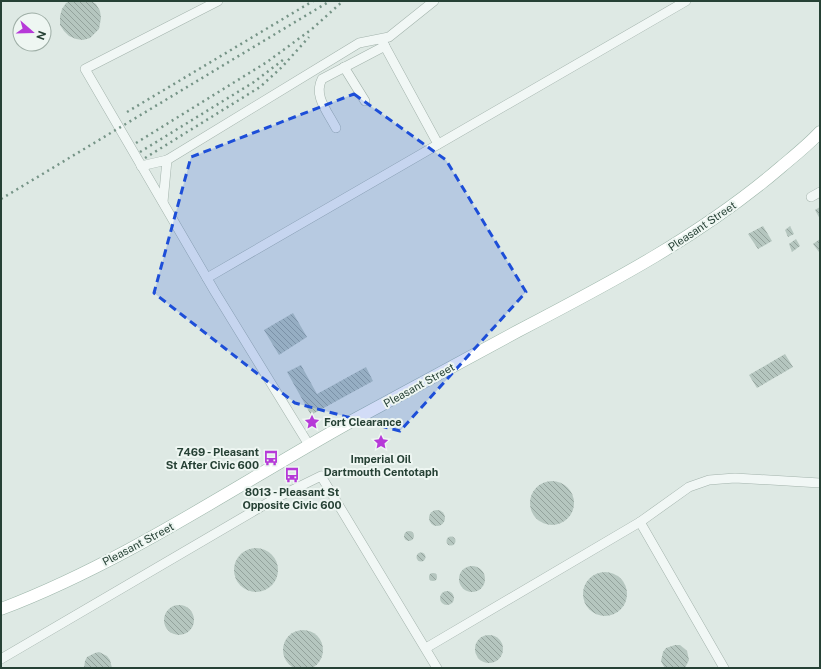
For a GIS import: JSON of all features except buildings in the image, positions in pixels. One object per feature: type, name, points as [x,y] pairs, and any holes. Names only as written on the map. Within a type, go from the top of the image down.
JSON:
[{"type":"main road","name":"Pleasant Street","points":[[1,609],[40,594],[102,564],[180,521],[309,445],[489,346],[595,291],[685,238],[756,188],[820,132]]},
{"type":"street","points":[[218,1],[85,69],[207,278],[309,445]]},
{"type":"street","points":[[336,128],[319,96],[318,87],[322,79],[344,68],[383,42],[434,1]]},
{"type":"street","points":[[207,278],[686,1]]},
{"type":"street","points":[[141,166],[167,160],[359,42],[383,42]]},
{"type":"street","points":[[383,42],[438,144]]},
{"type":"street","points":[[344,68],[365,101]]},
{"type":"street","points":[[162,202],[167,160]]},
{"type":"street","points":[[811,197],[820,192]]},
{"type":"street","points":[[1,659],[276,498],[321,476],[437,668]]},
{"type":"street","points":[[426,648],[640,522],[689,487],[709,480],[736,478],[820,483]]},
{"type":"street","points":[[640,522],[724,668]]},
{"type":"highlighted area","points":[[354,94],[446,160],[526,292],[400,431],[295,403],[154,293],[191,157]]},
{"type":"railway","points":[[127,112],[313,1]]},
{"type":"railway","points":[[1,199],[330,1]]},
{"type":"railway","points":[[136,143],[267,62],[312,29],[343,1]]},
{"type":"railway","points":[[145,158],[260,87],[282,67],[309,37]]},
{"type":"railway","points":[[140,152],[254,82],[283,60]]},
{"type":"place","name":"Fort Clearance","points":[[312,422]]},
{"type":"place","name":"Imperial Oil Dartmouth Centotaph","points":[[381,442]]},
{"type":"place","name":"7469 - Pleasant St After Civic 600","points":[[271,458]]},
{"type":"place","name":"8013 - Pleasant St Opposite Civic 600","points":[[292,475]]}]
